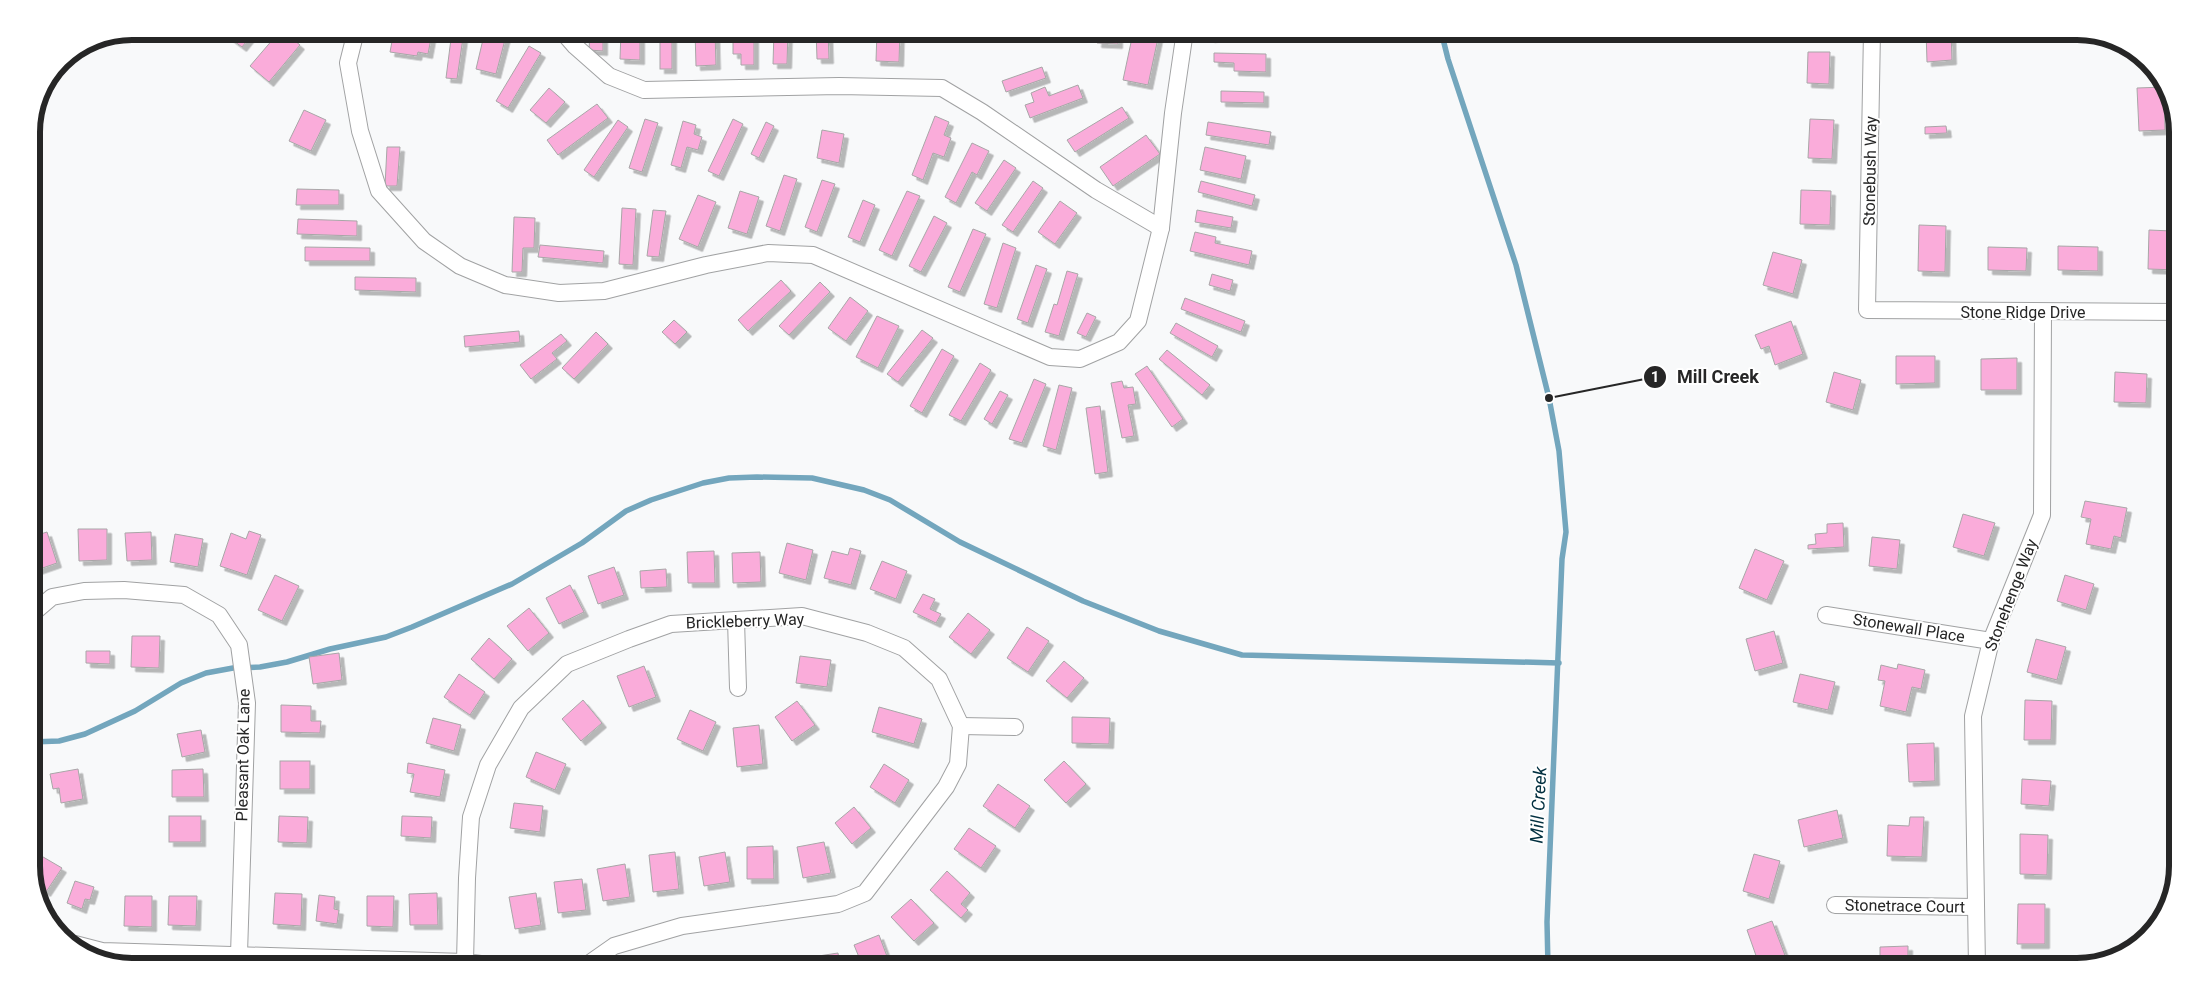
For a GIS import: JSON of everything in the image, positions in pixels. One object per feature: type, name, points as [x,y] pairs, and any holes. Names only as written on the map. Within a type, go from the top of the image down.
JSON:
[{"type":"street","points":[[354,40],[348,63],[360,131],[379,191],[424,241],[460,266],[505,286],[559,293],[604,291],[706,265],[768,253],[813,255],[1050,357],[1080,359],[1119,342],[1138,321],[1161,228],[1173,113],[1184,40]]},
{"type":"street","points":[[570,40],[609,76],[644,90],[838,86],[942,88],[982,112],[1096,190],[1161,228]]},
{"type":"street","name":"Stonebush Way","points":[[1867,310],[1872,40]]},
{"type":"street","name":"Stone Ridge Drive","points":[[1867,310],[2043,313],[2169,312]]},
{"type":"street","name":"Stonehenge Way","points":[[1977,958],[1973,716],[1991,641],[2042,515],[2043,313]]},
{"type":"street","name":"Pleasant Oak Lane","points":[[40,607],[52,597],[84,591],[124,590],[184,595],[218,615],[239,645],[246,704],[239,954]]},
{"type":"street","name":"Stonewall Place","points":[[1826,615],[1991,641]]},
{"type":"street","name":"Brickleberry Way","points":[[465,958],[466,878],[471,817],[488,765],[521,708],[567,664],[629,638],[671,624],[802,616],[867,633],[904,648],[939,679],[961,726],[958,764],[946,787],[864,892],[838,904],[682,926],[614,946],[597,958]]},
{"type":"street","points":[[736,620],[738,688]]},
{"type":"street","points":[[961,726],[1015,727]]},
{"type":"street","name":"Stonetrace Court","points":[[1835,905],[1975,907]]},
{"type":"street","points":[[94,950],[102,952],[352,958]]},
{"type":"building","points":[[232,40],[248,40],[242,47]]},
{"type":"building","points":[[272,40],[294,40],[300,45],[269,82],[250,66]]},
{"type":"building","points":[[392,40],[431,40],[428,54],[418,52],[417,56],[390,52]]},
{"type":"building","points":[[451,40],[463,40],[457,79],[446,78]]},
{"type":"building","points":[[483,40],[505,40],[496,74],[476,69]]},
{"type":"building","points":[[590,40],[603,40],[603,51],[589,50]]},
{"type":"building","points":[[621,40],[640,40],[640,60],[620,59]]},
{"type":"building","points":[[660,40],[672,40],[672,69],[660,69]]},
{"type":"building","points":[[695,40],[715,40],[716,65],[696,66]]},
{"type":"building","points":[[733,40],[754,40],[754,65],[741,65],[741,54],[733,54]]},
{"type":"building","points":[[774,40],[788,40],[787,64],[773,64]]},
{"type":"building","points":[[816,40],[828,40],[829,59],[817,59]]},
{"type":"building","points":[[877,40],[900,40],[899,62],[876,61]]},
{"type":"building","points":[[1097,40],[1118,40],[1118,44],[1097,43]]},
{"type":"building","points":[[1132,40],[1158,40],[1148,85],[1123,80]]},
{"type":"building","points":[[1926,40],[1951,40],[1952,60],[1927,62]]},
{"type":"building","points":[[529,46],[541,53],[508,108],[496,101]]},
{"type":"building","points":[[1808,52],[1830,52],[1829,84],[1807,83]]},
{"type":"building","points":[[1214,53],[1266,54],[1266,72],[1234,71],[1234,63],[1214,62]]},
{"type":"building","points":[[1042,67],[1046,78],[1006,92],[1002,81]]},
{"type":"building","points":[[1078,85],[1083,98],[1030,118],[1025,105],[1034,102],[1031,93],[1045,87],[1049,96]]},
{"type":"building","points":[[2158,87],[2164,104],[2165,130],[2139,131],[2137,88]]},
{"type":"building","points":[[549,88],[565,102],[546,123],[530,110]]},
{"type":"building","points":[[1221,91],[1264,92],[1264,103],[1221,102]]},
{"type":"building","points":[[597,104],[608,118],[558,155],[547,140]]},
{"type":"building","points":[[1122,107],[1129,118],[1075,152],[1067,140]]},
{"type":"building","points":[[304,110],[326,120],[311,151],[289,141]]},
{"type":"building","points":[[935,116],[949,122],[944,135],[951,138],[944,157],[933,153],[923,180],[912,175]]},
{"type":"building","points":[[645,119],[658,123],[642,172],[629,168]]},
{"type":"building","points":[[733,119],[743,124],[719,176],[708,171]]},
{"type":"building","points":[[1810,119],[1834,120],[1832,159],[1808,158]]},
{"type":"building","points":[[618,120],[628,127],[594,177],[584,170]]},
{"type":"building","points":[[683,121],[696,125],[694,134],[702,137],[698,150],[687,147],[681,168],[671,165]]},
{"type":"building","points":[[766,122],[774,126],[759,158],[751,154]]},
{"type":"building","points":[[1208,122],[1271,132],[1269,145],[1206,135]]},
{"type":"building","points":[[1946,126],[1947,133],[1925,134],[1925,127]]},
{"type":"building","points":[[822,130],[844,134],[839,163],[817,158]]},
{"type":"building","points":[[1146,135],[1160,154],[1113,186],[1100,167]]},
{"type":"building","points":[[972,143],[989,151],[977,175],[972,172],[956,203],[945,197]]},
{"type":"building","points":[[387,147],[400,147],[397,186],[385,186]]},
{"type":"building","points":[[1205,147],[1246,156],[1241,179],[1200,170]]},
{"type":"building","points":[[1004,160],[1016,168],[987,211],[975,203]]},
{"type":"building","points":[[784,175],[797,179],[780,231],[766,226]]},
{"type":"building","points":[[822,180],[835,184],[817,232],[805,227]]},
{"type":"building","points":[[1033,181],[1043,188],[1013,232],[1002,225]]},
{"type":"building","points":[[1201,181],[1255,195],[1252,206],[1198,192]]},
{"type":"building","points":[[297,189],[339,190],[339,205],[296,205]]},
{"type":"building","points":[[1801,190],[1831,191],[1830,225],[1800,224]]},
{"type":"building","points":[[740,191],[759,197],[747,234],[728,228]]},
{"type":"building","points":[[907,191],[920,196],[892,256],[879,250]]},
{"type":"building","points":[[698,195],[716,202],[698,247],[679,239]]},
{"type":"building","points":[[863,200],[875,205],[860,242],[848,237]]},
{"type":"building","points":[[1060,201],[1077,213],[1055,244],[1038,232]]},
{"type":"building","points":[[622,208],[636,209],[633,265],[619,264]]},
{"type":"building","points":[[653,210],[666,211],[659,257],[647,256]]},
{"type":"building","points":[[1197,210],[1233,217],[1231,228],[1195,222]]},
{"type":"building","points":[[934,216],[947,223],[921,272],[909,266]]},
{"type":"building","points":[[514,217],[535,218],[534,248],[523,248],[522,272],[512,272]]},
{"type":"building","points":[[298,219],[357,221],[357,236],[297,234]]},
{"type":"building","points":[[1919,225],[1946,226],[1945,272],[1918,271]]},
{"type":"building","points":[[973,229],[986,234],[960,292],[948,287]]},
{"type":"building","points":[[2149,230],[2169,231],[2169,270],[2148,269]]},
{"type":"building","points":[[1195,232],[1216,237],[1215,243],[1252,251],[1249,265],[1190,251]]},
{"type":"building","points":[[1003,243],[1016,248],[997,308],[984,304]]},
{"type":"building","points":[[540,245],[604,251],[603,263],[538,257]]},
{"type":"building","points":[[2058,246],[2098,247],[2098,271],[2058,270]]},
{"type":"building","points":[[305,247],[370,248],[370,261],[305,261]]},
{"type":"building","points":[[1988,247],[2027,248],[2026,271],[1988,270]]},
{"type":"building","points":[[1773,252],[1802,260],[1793,294],[1763,285]]},
{"type":"building","points":[[1036,265],[1047,269],[1028,323],[1017,319]]},
{"type":"building","points":[[1067,271],[1078,274],[1059,336],[1045,332],[1054,304],[1057,305]]},
{"type":"building","points":[[1212,274],[1233,280],[1230,291],[1209,285]]},
{"type":"building","points":[[355,277],[416,278],[416,292],[355,290]]},
{"type":"building","points":[[781,280],[791,291],[748,331],[738,320]]},
{"type":"building","points":[[820,282],[830,292],[789,335],[779,326]]},
{"type":"building","points":[[850,297],[868,311],[846,341],[828,328]]},
{"type":"building","points":[[1185,298],[1245,321],[1241,332],[1181,309]]},
{"type":"building","points":[[1087,313],[1096,317],[1086,337],[1077,333]]},
{"type":"building","points":[[877,316],[899,326],[878,368],[856,357]]},
{"type":"building","points":[[674,320],[687,332],[675,344],[662,332]]},
{"type":"building","points":[[1791,321],[1803,354],[1775,365],[1769,346],[1761,349],[1755,335]]},
{"type":"building","points":[[1176,323],[1218,346],[1212,357],[1170,333]]},
{"type":"building","points":[[922,330],[933,338],[898,382],[887,374]]},
{"type":"building","points":[[519,331],[520,342],[465,347],[464,336]]},
{"type":"building","points":[[596,332],[608,344],[574,379],[562,368]]},
{"type":"building","points":[[561,334],[567,341],[552,353],[557,359],[531,379],[520,365]]},
{"type":"building","points":[[942,349],[954,356],[922,413],[910,406]]},
{"type":"building","points":[[1167,350],[1210,385],[1202,395],[1159,359]]},
{"type":"building","points":[[1896,356],[1935,356],[1935,383],[1896,384]]},
{"type":"building","points":[[2017,358],[2017,390],[1981,390],[1981,359]]},
{"type":"building","points":[[980,363],[991,370],[961,421],[949,415]]},
{"type":"building","points":[[1147,366],[1183,419],[1172,427],[1135,374]]},
{"type":"building","points":[[1834,372],[1861,380],[1853,410],[1826,402]]},
{"type":"building","points":[[2115,372],[2147,374],[2146,403],[2114,402]]},
{"type":"building","points":[[1034,379],[1046,384],[1022,443],[1009,439]]},
{"type":"building","points":[[1122,381],[1124,388],[1133,387],[1136,404],[1128,405],[1134,436],[1122,438],[1111,383]]},
{"type":"building","points":[[1059,385],[1072,388],[1056,450],[1043,446]]},
{"type":"building","points":[[1000,391],[1008,395],[992,424],[984,419]]},
{"type":"building","points":[[1100,406],[1108,472],[1095,474],[1086,408]]},
{"type":"building","points":[[2085,501],[2127,508],[2121,538],[2114,536],[2111,549],[2086,544],[2091,519],[2081,517]]},
{"type":"building","points":[[1963,514],[1995,523],[1984,556],[1953,547]]},
{"type":"building","points":[[1843,523],[1844,547],[1808,549],[1808,545],[1816,544],[1815,534],[1827,533],[1827,524]]},
{"type":"building","points":[[78,529],[107,529],[107,560],[79,561]]},
{"type":"building","points":[[249,531],[261,535],[247,575],[220,566],[231,533],[246,539]]},
{"type":"building","points":[[47,532],[57,563],[40,569],[40,534]]},
{"type":"building","points":[[151,532],[152,560],[127,561],[125,533]]},
{"type":"building","points":[[175,534],[203,539],[198,567],[170,562]]},
{"type":"building","points":[[1872,537],[1900,540],[1897,569],[1869,566]]},
{"type":"building","points":[[787,543],[813,550],[806,580],[779,573]]},
{"type":"building","points":[[850,548],[861,551],[851,585],[824,578],[832,551],[848,555]]},
{"type":"building","points":[[1755,549],[1784,561],[1767,600],[1739,588]]},
{"type":"building","points":[[714,551],[715,583],[688,583],[687,552]]},
{"type":"building","points":[[760,552],[761,582],[733,583],[732,553]]},
{"type":"building","points":[[882,561],[907,571],[896,599],[870,589]]},
{"type":"building","points":[[614,567],[624,595],[598,604],[588,576]]},
{"type":"building","points":[[666,569],[667,587],[641,588],[640,571]]},
{"type":"building","points":[[275,575],[299,586],[282,621],[258,610]]},
{"type":"building","points":[[2065,575],[2094,584],[2086,610],[2057,601]]},
{"type":"building","points":[[570,585],[584,612],[559,624],[546,598]]},
{"type":"building","points":[[923,594],[935,599],[930,609],[941,614],[936,623],[913,612]]},
{"type":"building","points":[[529,608],[549,633],[528,651],[507,626]]},
{"type":"building","points":[[968,613],[990,630],[971,654],[949,637]]},
{"type":"building","points":[[1027,627],[1049,641],[1028,672],[1007,658]]},
{"type":"building","points":[[1774,631],[1783,663],[1755,671],[1746,639]]},
{"type":"building","points":[[132,636],[160,636],[159,668],[131,667]]},
{"type":"building","points":[[489,638],[512,659],[494,679],[471,659]]},
{"type":"building","points":[[2036,639],[2066,647],[2057,680],[2027,672]]},
{"type":"building","points":[[86,651],[110,651],[110,664],[86,663]]},
{"type":"building","points":[[339,653],[342,680],[313,684],[309,657]]},
{"type":"building","points":[[800,656],[831,660],[827,687],[796,683]]},
{"type":"building","points":[[1064,661],[1084,678],[1067,698],[1046,681]]},
{"type":"building","points":[[1898,664],[1925,670],[1921,689],[1912,687],[1906,712],[1880,706],[1885,681],[1878,680],[1881,665],[1897,669]]},
{"type":"building","points":[[644,666],[656,697],[629,707],[617,676]]},
{"type":"building","points":[[459,674],[485,692],[470,715],[444,697]]},
{"type":"building","points":[[1800,674],[1835,682],[1828,710],[1793,702]]},
{"type":"building","points":[[583,700],[602,723],[581,741],[562,719]]},
{"type":"building","points":[[2025,700],[2052,701],[2051,740],[2024,740]]},
{"type":"building","points":[[797,701],[815,725],[792,741],[775,717]]},
{"type":"building","points":[[281,705],[311,706],[311,721],[321,721],[320,733],[281,732]]},
{"type":"building","points":[[879,707],[922,719],[914,744],[872,732]]},
{"type":"building","points":[[690,710],[716,722],[703,751],[677,739]]},
{"type":"building","points":[[1072,717],[1110,718],[1109,744],[1072,743]]},
{"type":"building","points":[[433,718],[461,725],[454,751],[426,743]]},
{"type":"building","points":[[759,725],[763,764],[737,767],[733,728]]},
{"type":"building","points":[[201,730],[205,752],[182,757],[177,734]]},
{"type":"building","points":[[1934,743],[1935,781],[1909,782],[1907,744]]},
{"type":"building","points":[[536,752],[566,764],[555,790],[526,777]]},
{"type":"building","points":[[280,761],[310,761],[310,789],[280,789]]},
{"type":"building","points":[[1064,761],[1086,784],[1066,803],[1044,780]]},
{"type":"building","points":[[408,763],[445,770],[440,797],[410,792],[414,774],[407,773]]},
{"type":"building","points":[[884,764],[909,780],[895,803],[870,787]]},
{"type":"building","points":[[78,769],[83,799],[61,803],[59,788],[53,789],[50,774]]},
{"type":"building","points":[[203,769],[204,797],[172,797],[172,770]]},
{"type":"building","points":[[2022,779],[2051,781],[2049,806],[2021,804]]},
{"type":"building","points":[[998,784],[1030,806],[1015,828],[983,806]]},
{"type":"building","points":[[514,803],[543,806],[540,832],[510,828]]},
{"type":"building","points":[[854,807],[871,828],[852,844],[835,823]]},
{"type":"building","points":[[1837,810],[1843,838],[1804,847],[1798,820]]},
{"type":"building","points":[[169,816],[201,816],[201,842],[169,842]]},
{"type":"building","points":[[279,816],[308,817],[307,843],[278,842]]},
{"type":"building","points":[[402,816],[432,817],[431,838],[401,836]]},
{"type":"building","points":[[1910,817],[1924,817],[1922,857],[1887,856],[1888,825],[1909,826]]},
{"type":"building","points":[[969,828],[996,846],[981,868],[954,849]]},
{"type":"building","points":[[2020,834],[2048,835],[2047,875],[2020,874]]},
{"type":"building","points":[[824,842],[831,873],[803,878],[797,847]]},
{"type":"building","points":[[773,846],[774,879],[747,879],[747,847]]},
{"type":"building","points":[[675,852],[679,889],[653,892],[649,855]]},
{"type":"building","points":[[725,852],[730,882],[704,886],[699,857]]},
{"type":"building","points":[[1754,854],[1780,861],[1769,899],[1743,891]]},
{"type":"building","points":[[40,855],[62,868],[46,892],[44,890],[40,872]]},
{"type":"building","points":[[625,864],[630,897],[603,901],[597,869]]},
{"type":"building","points":[[947,871],[970,893],[961,904],[968,910],[961,918],[930,890]]},
{"type":"building","points":[[582,879],[586,910],[558,913],[554,882]]},
{"type":"building","points":[[75,881],[94,887],[90,900],[85,899],[82,909],[67,903]]},
{"type":"building","points":[[275,893],[302,894],[301,926],[273,924]]},
{"type":"building","points":[[437,893],[438,925],[410,925],[409,894]]},
{"type":"building","points":[[536,893],[541,925],[515,929],[509,897]]},
{"type":"building","points":[[319,895],[335,897],[334,909],[339,910],[337,924],[316,921]]},
{"type":"building","points":[[125,896],[152,896],[152,927],[124,926]]},
{"type":"building","points":[[169,896],[197,896],[196,926],[168,925]]},
{"type":"building","points":[[367,896],[394,896],[393,927],[367,926]]},
{"type":"building","points":[[911,899],[934,923],[914,941],[891,917]]},
{"type":"building","points":[[2018,904],[2045,904],[2045,944],[2017,944]]},
{"type":"building","points":[[1772,921],[1786,958],[1757,958],[1747,930]]},
{"type":"building","points":[[879,935],[888,958],[859,958],[854,945]]},
{"type":"building","points":[[1908,946],[1908,958],[1880,958],[1880,947]]},
{"type":"building","points":[[838,953],[839,958],[812,958]]},
{"type":"building","points":[[776,956],[776,958],[750,958]]},
{"type":"waterway","name":"Mill Creek","points":[[1443,40],[1516,265],[1549,398],[1559,451],[1566,532],[1562,559],[1547,922],[1548,958]]},
{"type":"waterway","points":[[40,742],[59,741],[85,734],[135,711],[181,683],[206,673],[287,662],[330,649],[386,637],[512,584],[582,543],[626,511],[651,500],[703,483],[729,478],[812,478],[864,490],[890,500],[960,542],[1083,601],[1159,631],[1242,655],[1559,663]]},
{"type":"place","name":"Mill Creek","points":[[1549,398]]}]
